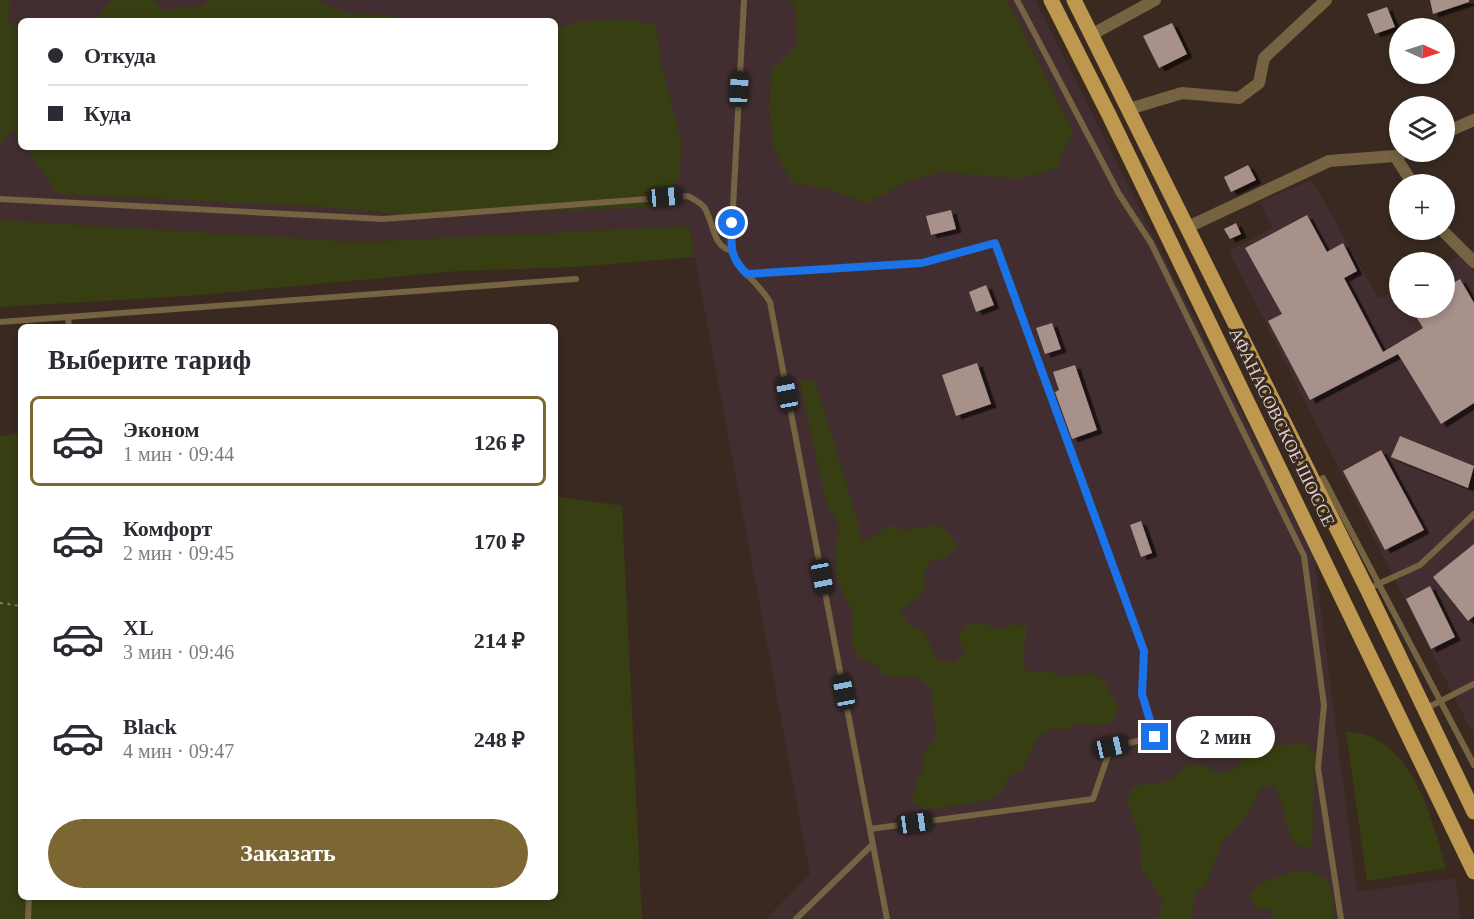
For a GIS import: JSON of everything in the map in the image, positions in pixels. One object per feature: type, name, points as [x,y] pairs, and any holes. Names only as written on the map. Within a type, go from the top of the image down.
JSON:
[{"type":"main road","name":"АФАНАСОВСКОЕ ШОССЕ","points":[[1051,0],[1109,115],[1474,872]]},
{"type":"main road","name":"АФАНАСОВСКОЕ ШОССЕ","points":[[1074,0],[1373,587],[1425,709],[1474,812]]},
{"type":"street","points":[[1091,35],[1155,0]]},
{"type":"street","points":[[1129,109],[1182,93],[1239,98],[1260,83],[1264,58],[1326,0]]},
{"type":"street","points":[[1455,128],[1474,120]]},
{"type":"street","points":[[1188,227],[1329,160],[1389,155]]},
{"type":"street","points":[[1452,240],[1474,262]]},
{"type":"lane","points":[[744,0],[732,251],[735,262],[761,286],[770,302],[887,919]]},
{"type":"lane","points":[[1017,0],[1119,194],[1151,243],[1304,556],[1324,705],[1318,768],[1341,919]]},
{"type":"lane","points":[[0,199],[383,219],[688,196],[703,205],[718,243],[725,250],[732,251]]},
{"type":"lane","points":[[747,274],[922,263],[995,243],[1144,651],[1142,694],[1155,737],[1111,747],[1093,799],[870,829]]},
{"type":"lane","points":[[0,322],[576,279]]},
{"type":"lane","points":[[68,317],[69,324]]},
{"type":"lane","points":[[1323,478],[1373,587],[1440,701],[1474,765]]},
{"type":"lane","points":[[1373,587],[1420,566],[1474,514]]},
{"type":"lane","points":[[1425,709],[1474,684]]},
{"type":"lane","points":[[796,919],[873,844]]},
{"type":"lane","points":[[28,900],[28,919]]},
{"type":"path","points":[[0,603],[18,606]]},
{"type":"shaded area","points":[[0,0],[1035,0],[1314,557],[1357,892],[1455,878],[1461,919],[766,919],[810,874],[689,226],[358,242],[0,220]]},
{"type":"shaded area","points":[[1312,180],[1379,299],[1389,294],[1389,318],[1455,318],[1455,258],[1474,248],[1474,736],[1229,251],[1273,228],[1259,202]]},
{"type":"green space","points":[[0,0],[10,0],[8,24],[18,27],[18,138],[12,130],[0,144]]},
{"type":"green space","points":[[113,0],[153,0],[164,11],[202,6],[208,0],[316,0],[346,13],[386,15],[394,18],[98,18],[106,5]]},
{"type":"green space","points":[[788,0],[1007,0],[1073,131],[1057,168],[1021,179],[941,172],[904,183],[868,203],[831,190],[791,182],[774,148],[769,110],[771,71],[797,45],[796,6]]},
{"type":"green space","points":[[617,19],[656,24],[661,64],[681,140],[680,177],[658,207],[415,216],[327,207],[58,194],[27,150],[558,150],[558,27],[579,22]]},
{"type":"green space","points":[[0,220],[358,242],[689,226],[695,257],[576,267],[458,271],[187,296],[0,307]]},
{"type":"green space","points":[[799,380],[815,381],[859,525],[861,541],[876,535],[889,525],[904,531],[936,524],[949,533],[958,546],[945,558],[930,561],[923,575],[925,591],[901,611],[909,625],[924,631],[937,660],[953,663],[965,652],[957,638],[966,625],[984,623],[998,631],[1012,624],[1027,627],[1023,659],[1027,673],[1044,670],[1060,676],[1092,673],[1105,682],[1119,709],[1111,723],[1096,726],[1081,722],[1067,729],[1050,729],[1035,741],[1023,769],[1009,776],[1002,791],[990,800],[925,810],[912,800],[916,783],[923,769],[924,753],[935,740],[931,689],[920,678],[885,676],[875,663],[860,659],[852,646],[853,611],[838,584],[835,552],[839,535],[838,519],[827,506]]},
{"type":"green space","points":[[18,433],[18,900],[558,900],[558,496],[622,506],[642,919],[0,919],[0,436]]},
{"type":"green space","points":[[1346,731],[1369,736],[1386,745],[1411,774],[1429,811],[1446,868],[1367,881]]},
{"type":"green space","points":[[1306,743],[1315,755],[1312,848],[1295,845],[1274,785],[1260,787],[1255,801],[1237,828],[1224,838],[1207,882],[1196,893],[1191,919],[1158,919],[1162,898],[1142,871],[1140,836],[1127,803],[1131,788],[1167,781],[1187,764],[1204,765],[1218,774],[1234,769],[1257,747]]},
{"type":"green space","points":[[1293,871],[1316,873],[1323,877],[1330,888],[1334,919],[1270,919],[1273,917],[1272,910],[1256,909],[1249,894],[1262,883]]},
{"type":"building","points":[[1430,0],[1469,0],[1469,2],[1433,14]]},
{"type":"building","points":[[1387,7],[1391,18],[1389,18],[1389,29],[1375,34],[1367,14]]},
{"type":"building","points":[[1172,23],[1187,54],[1159,68],[1143,36]]},
{"type":"building","points":[[1248,165],[1256,180],[1231,192],[1224,177]]},
{"type":"building","points":[[951,210],[956,229],[931,235],[926,216]]},
{"type":"building","points":[[1307,215],[1327,252],[1343,243],[1357,271],[1344,278],[1383,352],[1423,328],[1417,318],[1455,318],[1455,282],[1460,279],[1474,303],[1474,403],[1441,424],[1398,354],[1310,400],[1268,321],[1282,314],[1245,248]]},
{"type":"building","points":[[1236,223],[1241,234],[1230,239],[1224,229]]},
{"type":"building","points":[[986,285],[994,305],[976,312],[969,292]]},
{"type":"building","points":[[1052,323],[1061,349],[1045,354],[1036,328]]},
{"type":"building","points":[[977,363],[991,404],[956,416],[942,375]]},
{"type":"building","points":[[1075,365],[1097,430],[1072,439],[1055,392],[1059,390],[1053,372]]},
{"type":"building","points":[[1400,436],[1474,466],[1468,488],[1391,457]]},
{"type":"building","points":[[1381,450],[1424,530],[1385,550],[1343,471]]},
{"type":"building","points":[[1141,521],[1152,553],[1141,557],[1130,525]]},
{"type":"building","points":[[1474,544],[1474,616],[1468,621],[1433,577]]},
{"type":"building","points":[[1430,586],[1455,637],[1431,649],[1406,599]]},
{"type":"route","points":[[732,223],[731,245],[735,262],[747,274],[922,263],[995,243],[1144,651],[1142,694],[1155,737]]}]
